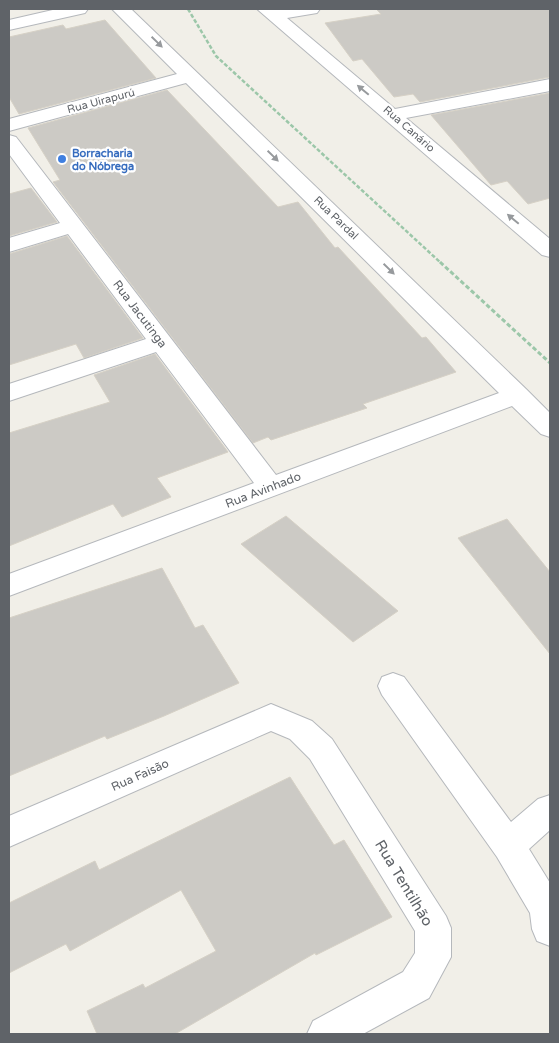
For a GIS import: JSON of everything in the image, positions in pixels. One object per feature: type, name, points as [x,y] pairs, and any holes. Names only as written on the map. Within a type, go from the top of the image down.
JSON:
[{"type":"street","points":[[9,25],[80,9]]},
{"type":"street","name":"Rua Pardal","points":[[121,9],[192,76],[550,428]]},
{"type":"street","points":[[270,12],[311,9]]},
{"type":"street","name":"Rua Canário","points":[[270,12],[550,250]]},
{"type":"street","name":"Rua Uirapurú","points":[[9,125],[192,76]]},
{"type":"street","points":[[392,115],[550,85]]},
{"type":"street","name":"Rua Jacutinga","points":[[9,141],[272,487]]},
{"type":"street","points":[[9,245],[73,226]]},
{"type":"street","points":[[9,393],[162,342]]},
{"type":"street","name":"Rua Avinhado","points":[[9,585],[517,394]]},
{"type":"street","points":[[393,686],[509,846],[547,909],[550,929]]},
{"type":"street","name":"Rua Faisão","points":[[9,832],[271,717]]},
{"type":"street","name":"Rua Tentilhão","points":[[271,717],[301,730],[321,750],[433,928],[433,957],[416,985],[326,1034]]},
{"type":"street","points":[[509,846],[550,808]]},
{"type":"path","points":[[188,9],[207,44],[235,74],[550,363]]},
{"type":"building","points":[[376,9],[550,9],[550,77],[420,102],[413,94],[394,97],[362,59],[353,61],[325,23],[381,14]]},
{"type":"building","points":[[105,20],[156,78],[19,114],[9,97],[9,37],[63,25],[66,29]]},
{"type":"building","points":[[167,90],[278,207],[298,202],[335,248],[338,247],[422,338],[426,337],[456,372],[363,404],[367,408],[271,440],[268,437],[253,443],[53,182],[60,180],[28,128]]},
{"type":"building","points":[[550,93],[550,198],[528,204],[507,181],[491,185],[431,115]]},
{"type":"building","points":[[31,188],[57,222],[9,236],[9,194]]},
{"type":"building","points":[[67,236],[143,338],[84,358],[76,344],[9,365],[9,254]]},
{"type":"building","points":[[155,354],[228,452],[157,478],[171,497],[122,517],[113,504],[9,546],[9,433],[110,402],[94,375]]},
{"type":"building","points":[[286,516],[398,611],[353,642],[241,544]]},
{"type":"building","points":[[507,519],[550,572],[550,654],[458,538]]},
{"type":"building","points":[[162,568],[195,628],[203,625],[239,683],[164,716],[107,739],[105,736],[9,776],[9,618]]},
{"type":"building","points":[[290,777],[334,845],[344,840],[392,917],[316,955],[315,953],[175,1034],[97,1034],[87,1011],[143,984],[145,988],[216,951],[181,890],[70,951],[66,944],[9,973],[9,903],[95,861],[99,870]]},
{"type":"place","name":"Borracharia do Nóbrega","points":[[62,159]]}]
